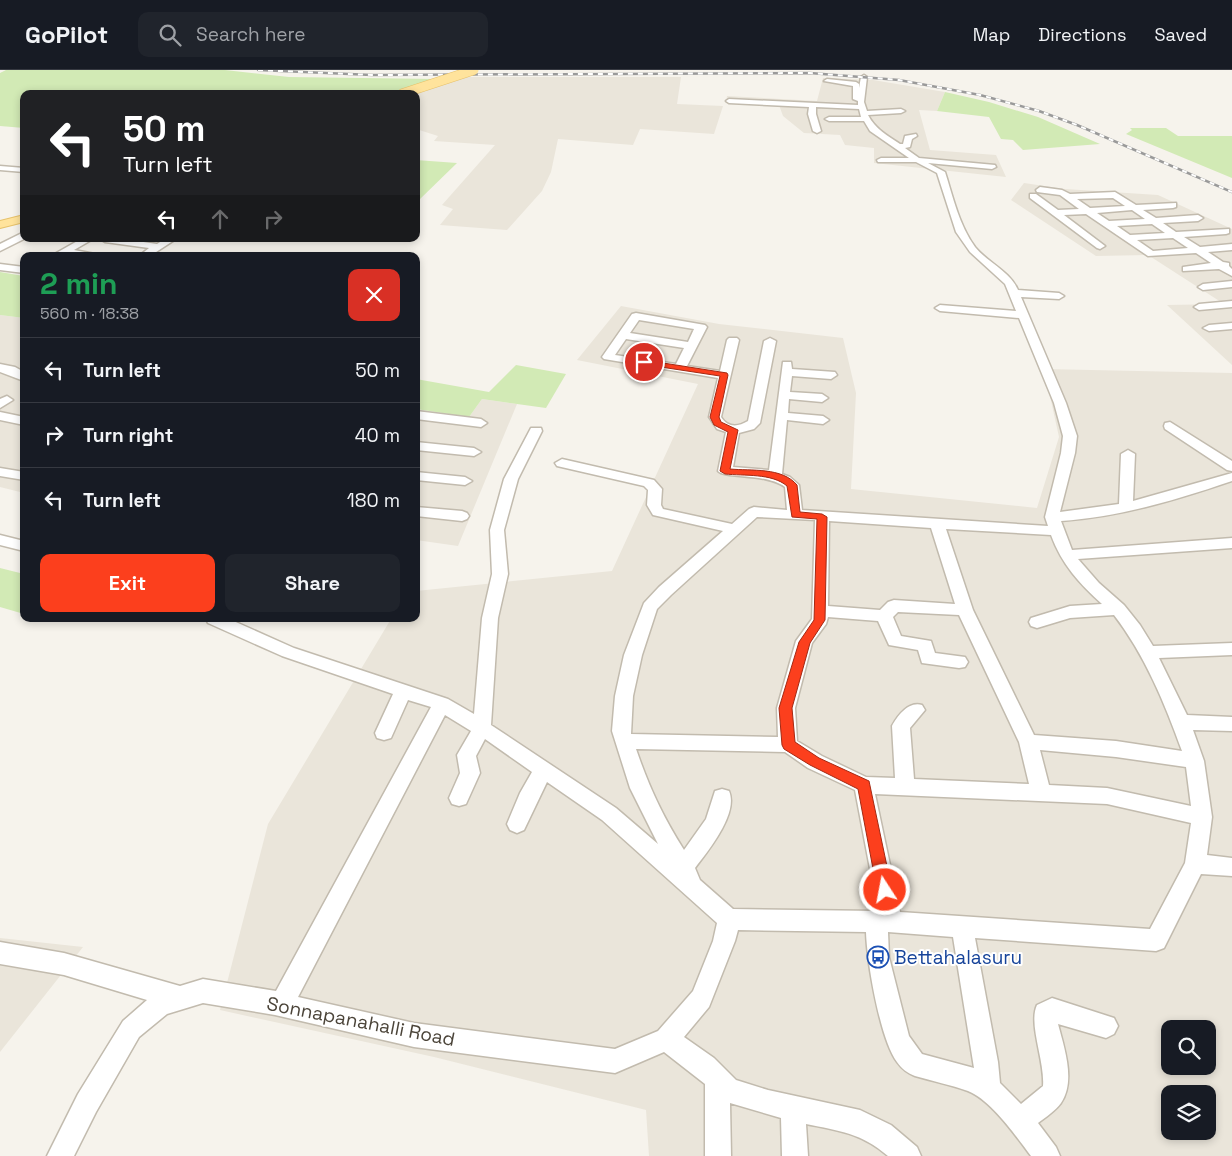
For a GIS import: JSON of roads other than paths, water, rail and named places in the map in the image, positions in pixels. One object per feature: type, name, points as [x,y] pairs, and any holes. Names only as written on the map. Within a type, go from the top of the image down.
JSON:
[{"type":"main road","points":[[408,90],[470,70]]},
{"type":"main road","points":[[413,90],[474,70]]},
{"type":"main road","points":[[420,91],[482,70]]},
{"type":"main road","points":[[0,226],[20,221]]},
{"type":"street","points":[[861,105],[864,74]]},
{"type":"street","points":[[221,622],[288,652],[442,704],[482,728],[609,814],[729,919],[883,922],[1156,940],[1195,864],[1202,817],[1195,761],[1181,722],[1148,652],[1134,629],[1118,609],[1093,587],[1066,555],[1054,524],[1070,436],[1060,403],[1010,283],[973,250],[961,232],[953,212],[942,172],[919,161],[908,143],[873,129],[861,105],[856,84],[827,82]]},
{"type":"street","points":[[833,90],[861,105]]},
{"type":"street","points":[[825,97],[898,112],[896,120]]},
{"type":"street","points":[[729,101],[861,105]]},
{"type":"street","points":[[813,105],[812,114],[817,131]]},
{"type":"street","points":[[829,119],[861,105]]},
{"type":"street","points":[[881,160],[992,167]]},
{"type":"street","points":[[0,168],[20,170]]},
{"type":"street","points":[[1040,190],[1062,193],[1152,254],[1232,247]]},
{"type":"street","points":[[1068,197],[1115,195],[1200,250],[1227,265],[1232,272]]},
{"type":"street","points":[[1033,196],[1100,246]]},
{"type":"street","points":[[1056,213],[1173,205]]},
{"type":"street","points":[[1108,224],[1198,218]]},
{"type":"street","points":[[1129,238],[1226,231]]},
{"type":"street","points":[[0,248],[20,237]]},
{"type":"street","points":[[64,252],[82,242]]},
{"type":"street","points":[[125,242],[159,247]]},
{"type":"street","points":[[151,252],[166,242]]},
{"type":"street","points":[[1187,269],[1227,265]]},
{"type":"street","points":[[0,267],[20,270]]},
{"type":"street","points":[[1203,287],[1232,284]]},
{"type":"street","points":[[1015,293],[1058,296]]},
{"type":"street","points":[[1198,307],[1232,304]]},
{"type":"street","points":[[940,308],[1024,315]]},
{"type":"street","points":[[680,368],[701,327],[636,316],[608,357],[724,375]]},
{"type":"street","points":[[1209,328],[1232,326]]},
{"type":"street","points":[[622,335],[691,346]]},
{"type":"street","points":[[732,340],[715,417],[717,423],[723,428],[733,430],[754,423],[770,341]]},
{"type":"street","points":[[0,368],[11,370],[20,375]]},
{"type":"street","points":[[775,475],[787,368],[831,375]]},
{"type":"street","points":[[785,395],[822,398]]},
{"type":"street","points":[[420,415],[481,423]]},
{"type":"street","points":[[0,416],[20,420]]},
{"type":"street","points":[[782,416],[823,420]]},
{"type":"street","points":[[1170,426],[1232,467]]},
{"type":"street","points":[[733,430],[725,471],[775,475],[785,479],[792,485],[795,514]]},
{"type":"street","points":[[458,798],[470,774],[466,756],[482,728],[490,618],[500,574],[497,530],[510,478],[536,431]]},
{"type":"street","points":[[420,446],[474,452]]},
{"type":"street","points":[[1126,508],[1128,454]]},
{"type":"street","points":[[562,463],[648,483],[655,489],[654,505],[658,512],[734,529]]},
{"type":"street","points":[[0,472],[20,475]]},
{"type":"street","points":[[420,476],[465,481]]},
{"type":"street","points":[[701,896],[655,822],[640,788],[621,731],[624,696],[633,655],[650,607],[665,591],[754,512],[938,524],[1054,524],[1084,516],[1144,505],[1232,477]]},
{"type":"street","points":[[420,511],[462,516]]},
{"type":"street","points":[[788,745],[786,708],[804,642],[820,620],[822,517]]},
{"type":"street","points":[[938,524],[965,610],[1028,742],[1042,793]]},
{"type":"street","points":[[0,540],[20,545]]},
{"type":"street","points":[[1066,555],[1232,543]]},
{"type":"street","points":[[820,611],[884,616],[894,606],[965,610]]},
{"type":"street","points":[[1037,622],[1070,612],[1118,609]]},
{"type":"street","points":[[884,616],[895,641],[925,645],[928,660],[959,662]]},
{"type":"street","points":[[1148,652],[1232,650]]},
{"type":"street","points":[[384,733],[403,691]]},
{"type":"street","points":[[281,1005],[442,704]]},
{"type":"street","points":[[905,787],[901,726],[916,710]]},
{"type":"street","points":[[1181,722],[1232,724]]},
{"type":"street","points":[[624,741],[788,745],[815,762],[864,785],[1106,796],[1202,817]]},
{"type":"street","points":[[1028,742],[1116,749],[1195,761]]},
{"type":"street","points":[[517,824],[530,793],[544,769]]},
{"type":"street","points":[[864,785],[883,922],[878,957],[898,1039],[905,1053],[915,1064],[976,1081],[988,1089],[1020,1121],[1047,1156]]},
{"type":"street","points":[[683,867],[712,826],[721,808],[722,797]]},
{"type":"street","points":[[1195,864],[1232,867]]},
{"type":"street","name":"Sonnapanahalli Road","points":[[60,1156],[87,1103],[131,1029],[160,1004],[203,991],[281,1005],[414,1035],[615,1061],[666,1039],[701,999],[724,941],[729,919]]},
{"type":"street","points":[[962,927],[986,1062],[988,1089]]},
{"type":"street","points":[[0,953],[64,964],[181,998]]},
{"type":"street","points":[[1020,1121],[1052,1094],[1056,1087],[1056,1077],[1044,1019],[1045,1013],[1052,1010],[1106,1026]]},
{"type":"street","points":[[666,1039],[705,1067],[728,1090],[860,1124],[882,1134],[902,1154]]},
{"type":"street","points":[[717,1079],[718,1156]]},
{"type":"street","points":[[793,1108],[795,1156]]},
{"type":"railway","points":[[258,70],[372,75],[810,73],[899,80],[980,95],[1039,111],[1077,125],[1232,192]]},
{"type":"place","name":"Bettahalasuru","points":[[878,957]]}]
